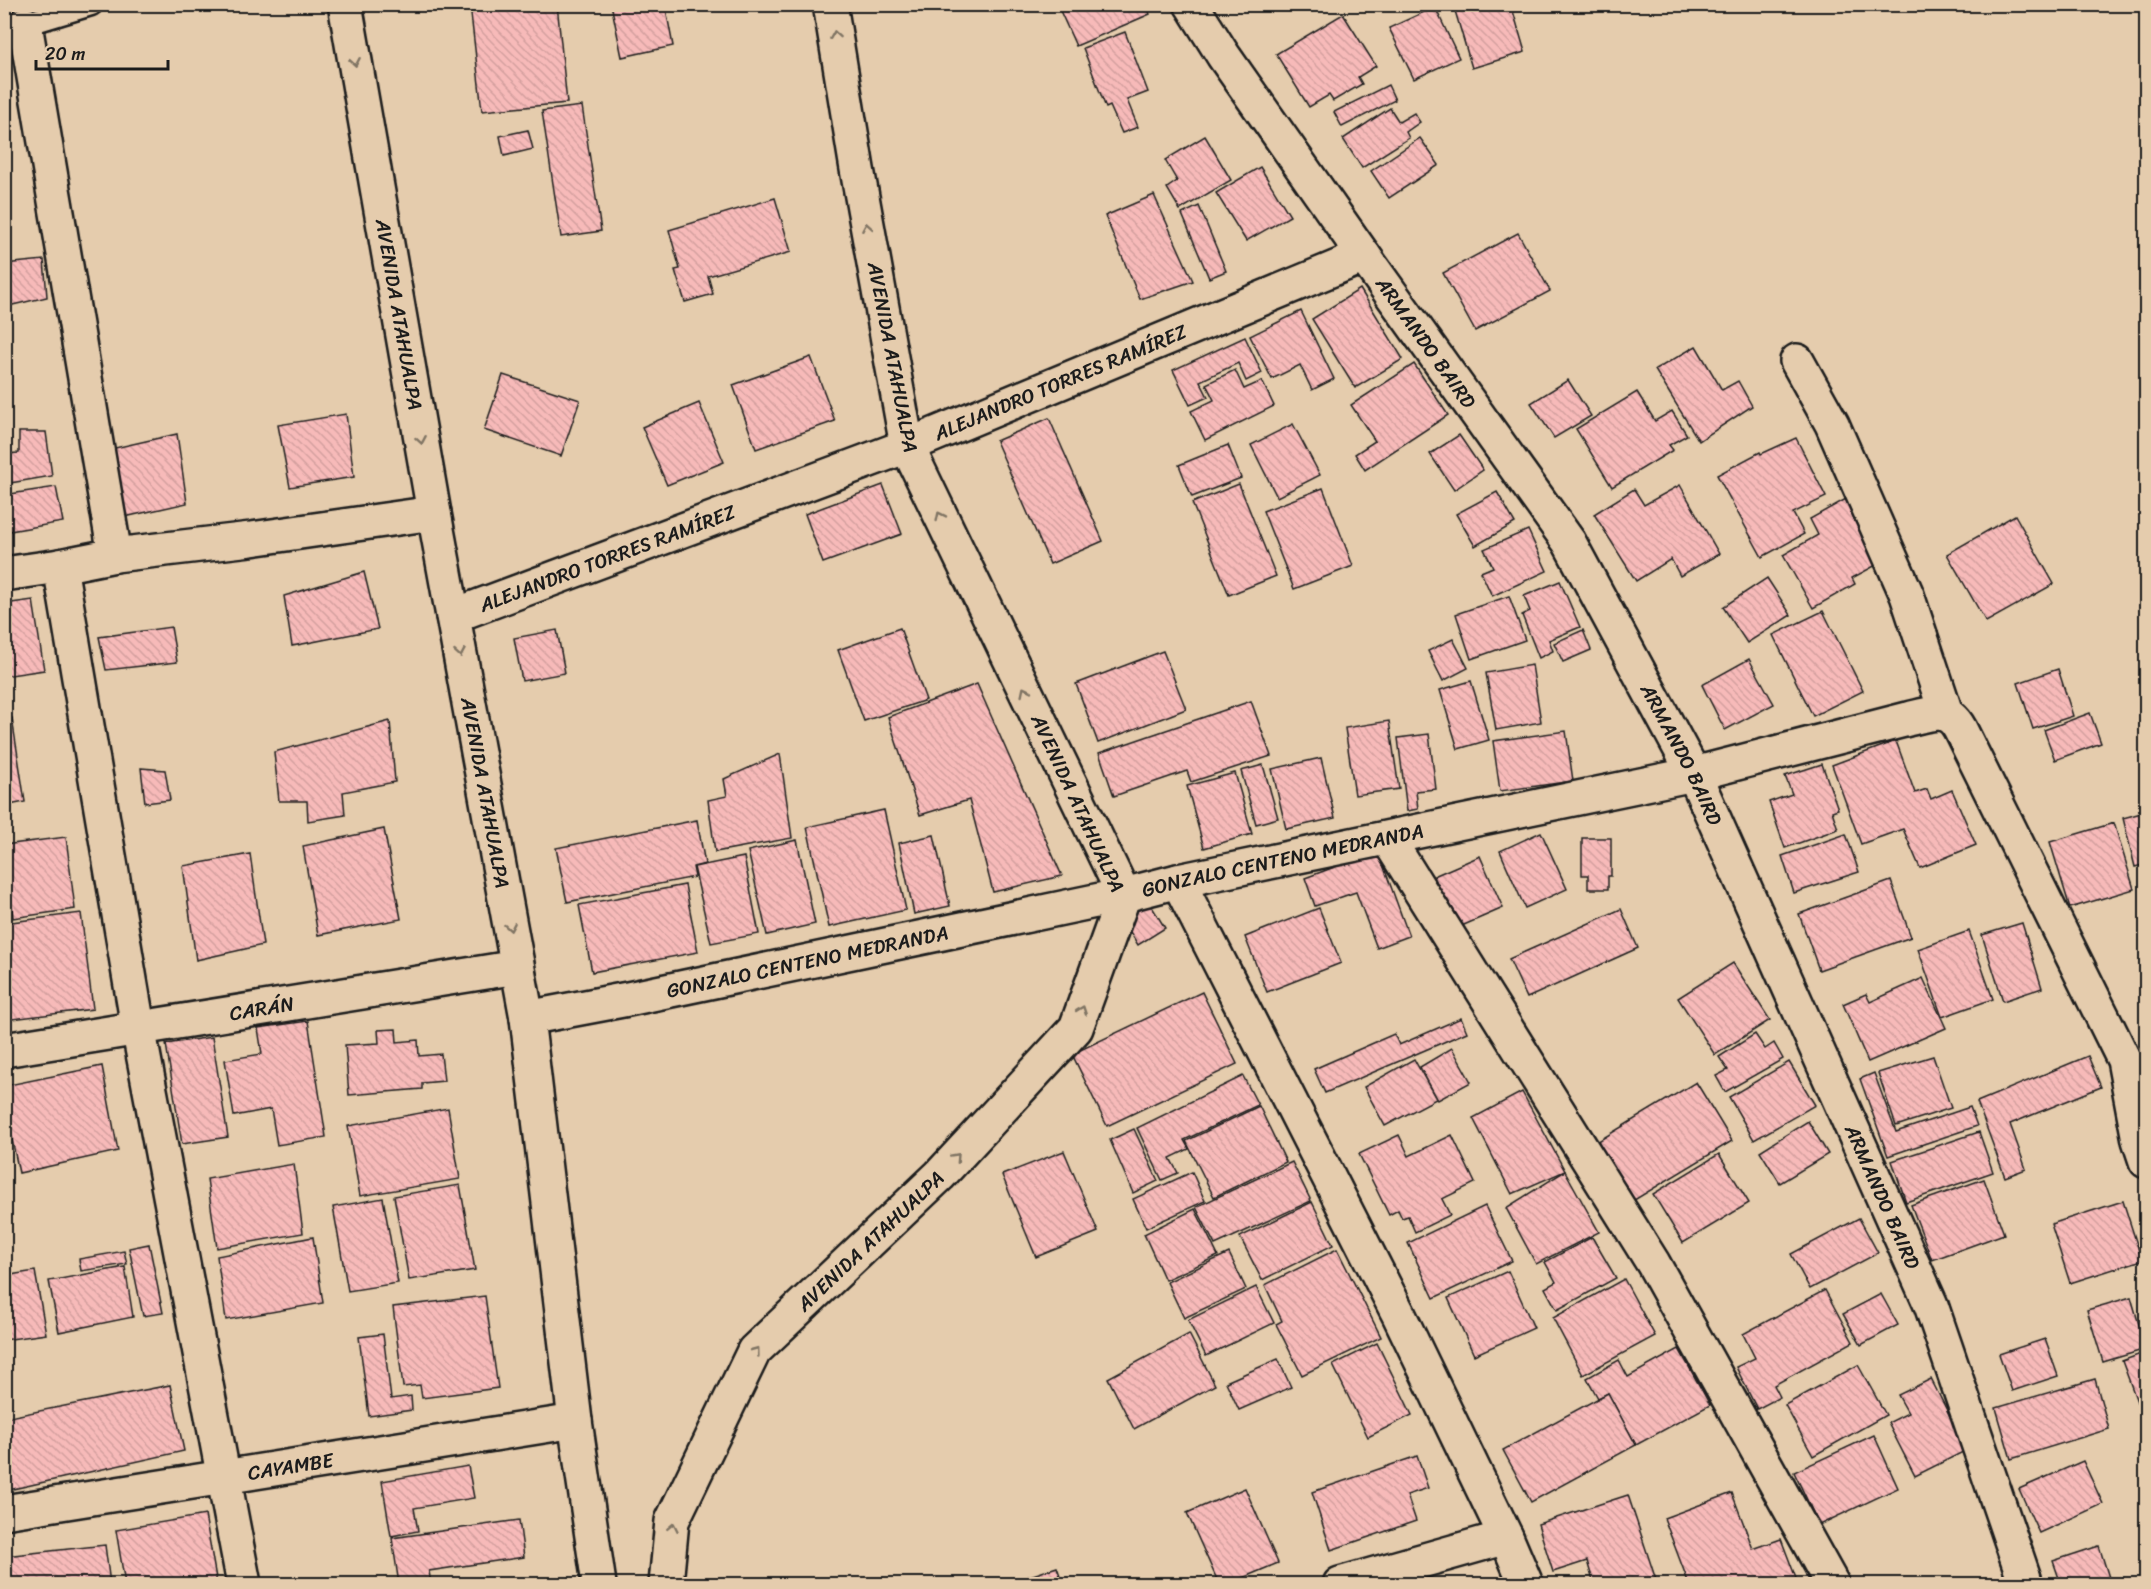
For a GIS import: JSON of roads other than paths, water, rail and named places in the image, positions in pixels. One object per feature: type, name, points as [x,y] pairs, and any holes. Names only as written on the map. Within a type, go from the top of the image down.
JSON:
[{"type":"main road","name":"AVENIDA ATAHUALPA","points":[[345,4],[434,513],[527,1018],[575,1421],[599,1584]]},
{"type":"main road","name":"AVENIDA ATAHUALPA","points":[[666,1584],[672,1521],[754,1350],[940,1175],[1076,1028],[1124,895],[907,446],[830,4]]},
{"type":"main road","name":"ARMANDO BAIRD","points":[[1191,4],[1230,65],[1364,256],[1569,542],[1694,774],[1931,1305],[2026,1584]]},
{"type":"main road","points":[[25,24],[115,555]]},
{"type":"main road","name":"ALEJANDRO TORRES RAMÍREZ","points":[[453,616],[907,446],[1364,256]]},
{"type":"main road","points":[[1797,361],[1832,424],[1902,584],[1953,721],[2124,1060],[2139,1140],[2146,1161]]},
{"type":"main road","points":[[4,574],[115,555],[252,539],[434,513]]},
{"type":"main road","points":[[60,566],[138,1027],[244,1584]]},
{"type":"main road","name":"GONZALO CENTENO MEDRANDA","points":[[527,1018],[628,999],[1124,895],[1178,881],[1694,774],[1908,718],[1936,713],[1953,721]]},
{"type":"main road","points":[[1388,839],[1653,1263],[1832,1584]]},
{"type":"main road","points":[[1178,881],[1399,1316],[1506,1537],[1526,1584]]},
{"type":"main road","name":"CARÁN","points":[[4,1050],[517,967]]},
{"type":"main road","name":"CAYAMBE","points":[[4,1512],[224,1475],[575,1421]]},
{"type":"main road","points":[[1340,1584],[1506,1537]]},
{"type":"lane","points":[[25,24],[91,4]]}]
